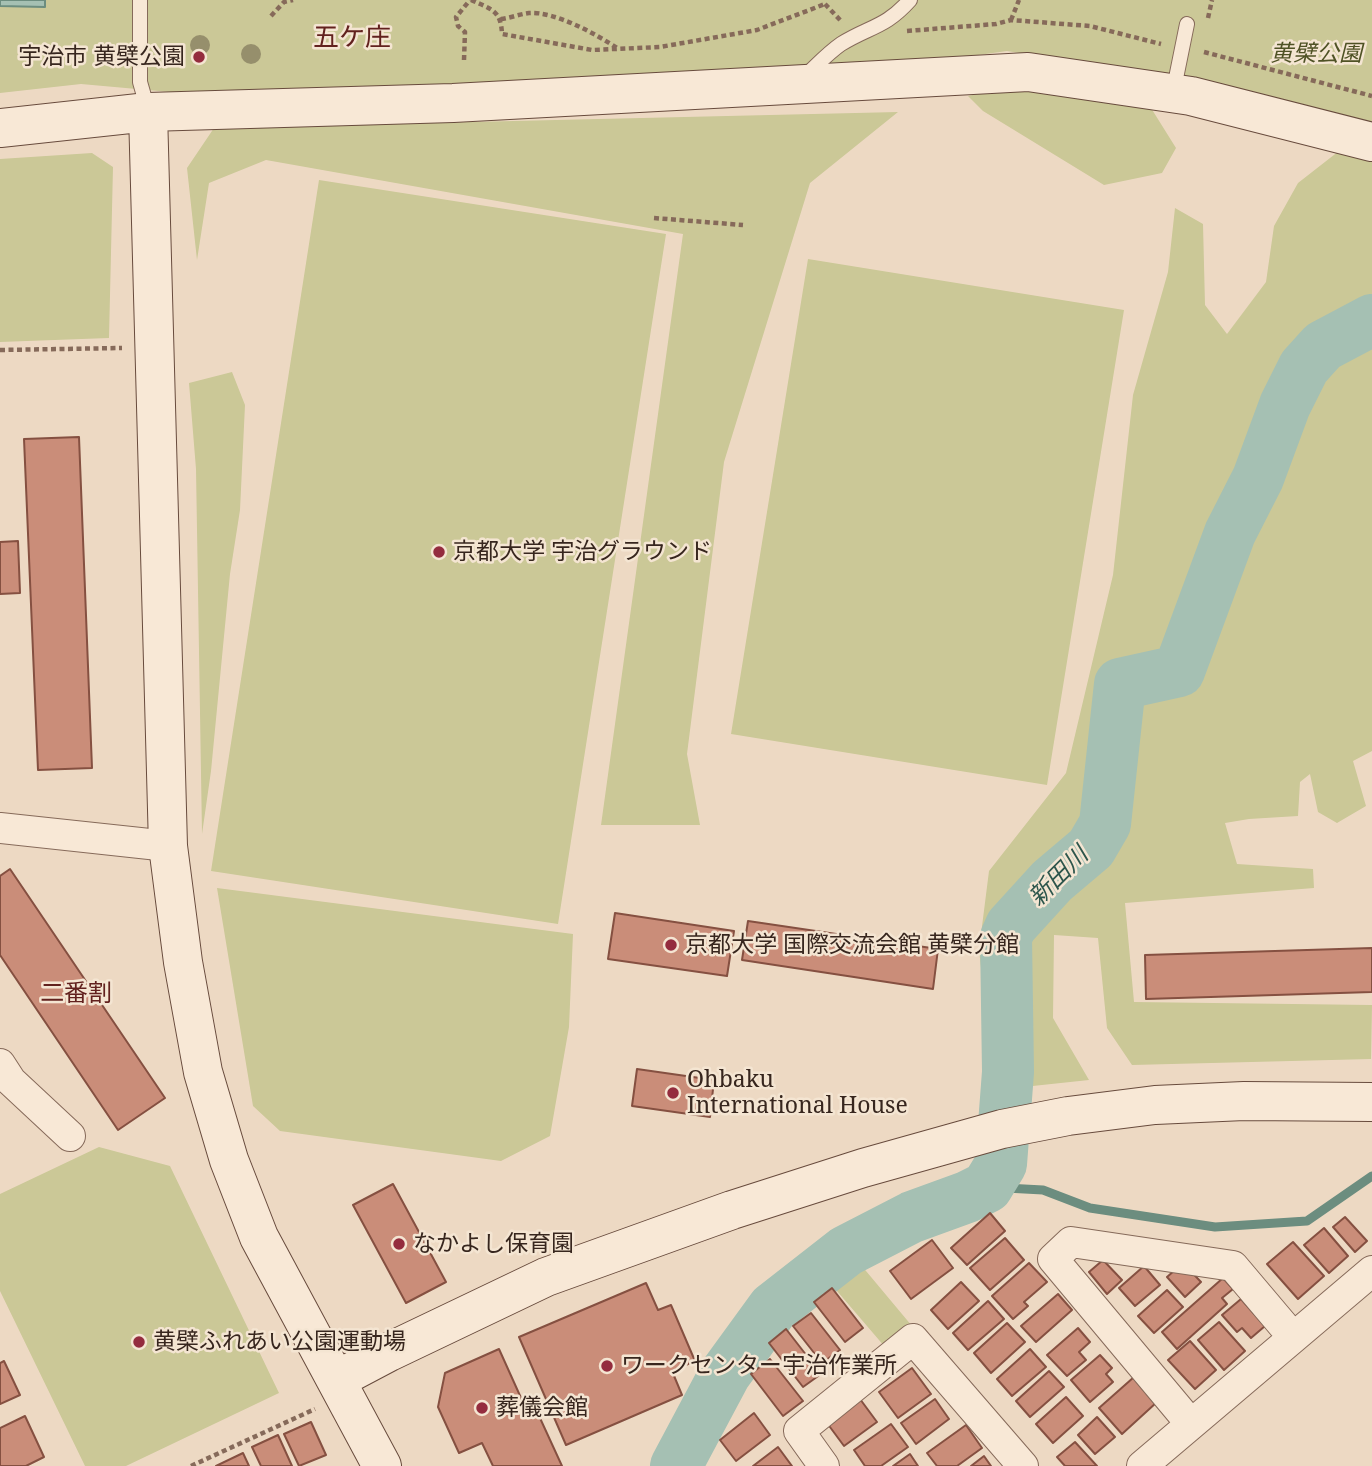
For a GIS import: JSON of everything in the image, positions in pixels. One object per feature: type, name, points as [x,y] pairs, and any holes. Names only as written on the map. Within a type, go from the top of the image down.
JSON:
[{"type":"street","points":[[0,128],[148,112],[453,103],[1028,72],[1191,96],[1372,142]]},
{"type":"street","points":[[148,112],[168,846],[183,962],[203,1072],[229,1160],[259,1237],[326,1395],[382,1466]]},
{"type":"street","points":[[0,828],[168,846]]},
{"type":"street","points":[[0,1064],[11,1082],[70,1136]]},
{"type":"street","points":[[326,1395],[389,1352],[546,1277],[745,1206],[863,1168],[1002,1129],[1068,1115],[1155,1105],[1244,1101],[1372,1102]]},
{"type":"street","points":[[1191,1424],[1053,1259],[1071,1242],[1233,1266],[1293,1338]]},
{"type":"street","points":[[1142,1466],[1372,1271]]},
{"type":"street","points":[[824,1466],[799,1431],[913,1339],[1023,1466]]},
{"type":"lane","points":[[140,0],[140,82],[148,112]]},
{"type":"lane","points":[[795,85],[839,45],[879,27],[896,16],[910,0]]},
{"type":"lane","points":[[1172,94],[1187,24]]},
{"type":"path","points":[[271,16],[284,2],[293,0]]},
{"type":"path","points":[[464,60],[465,32],[458,26],[456,16],[471,0],[495,12],[501,19],[502,34],[592,50],[660,47],[757,30],[825,4],[825,0]]},
{"type":"path","points":[[1011,20],[1019,0]]},
{"type":"path","points":[[501,19],[530,13],[545,16],[591,31],[617,48]]},
{"type":"path","points":[[879,27],[914,32],[996,24],[1011,20],[1090,26],[1372,96]]},
{"type":"path","points":[[654,218],[743,225]]},
{"type":"path","points":[[0,350],[123,348]]},
{"type":"path","points":[[191,1466],[326,1395]]},
{"type":"green space","name":"黄檗公園","points":[[0,0],[1372,0],[1372,125],[1195,82],[1007,51],[864,71],[787,78],[170,92],[81,84],[0,93]]},
{"type":"green space","points":[[1029,83],[1146,100],[1176,148],[1162,173],[1104,185],[983,111],[968,96]]},
{"type":"green space","points":[[898,112],[810,183],[724,462],[687,754],[700,825],[601,825],[683,234],[266,160],[209,183],[197,260],[187,168],[214,128]]},
{"type":"green space","points":[[1339,151],[1372,160],[1372,751],[1353,761],[1366,806],[1337,823],[1318,812],[1310,774],[1300,782],[1298,816],[1225,823],[1237,864],[1313,869],[1314,888],[1125,903],[1134,1002],[1372,1005],[1371,1059],[1132,1065],[1107,1028],[1098,938],[1054,935],[1053,1018],[1089,1080],[995,1090],[979,950],[989,871],[1066,773],[1113,575],[1133,395],[1168,272],[1175,208],[1203,224],[1205,305],[1227,334],[1266,282],[1274,226],[1298,183]]},
{"type":"green space","points":[[92,153],[113,167],[109,338],[0,342],[0,159]]},
{"type":"green space","name":"京都大学 宇治グラウンド","points":[[319,180],[666,234],[558,924],[211,871]]},
{"type":"green space","name":"京都大学 宇治グラウンド","points":[[808,259],[1124,310],[1047,785],[731,734]]},
{"type":"green space","points":[[232,372],[245,405],[240,510],[230,574],[211,771],[202,834],[196,469],[189,383]]},
{"type":"green space","points":[[217,888],[573,934],[569,1027],[550,1136],[501,1161],[280,1131],[253,1106]]},
{"type":"green space","name":"黄檗ふれあい公園運動場","points":[[99,1147],[170,1166],[279,1393],[126,1466],[85,1466],[0,1291],[0,1194]]},
{"type":"green space","points":[[861,1265],[912,1326],[885,1347],[831,1284]]},
{"type":"shaded area","points":[[0,0],[45,0],[45,7],[0,6]]},
{"type":"building","points":[[79,437],[92,768],[38,770],[24,439]]},
{"type":"building","points":[[18,541],[20,593],[0,594],[0,542]]},
{"type":"building","points":[[10,869],[165,1098],[118,1130],[0,955],[0,876]]},
{"type":"building","name":"京都大学 国際交流会館 黄檗分館","points":[[615,913],[734,931],[727,976],[608,959]]},
{"type":"building","points":[[748,921],[938,949],[933,989],[742,960]]},
{"type":"building","points":[[1372,948],[1372,992],[1146,999],[1145,955]]},
{"type":"building","name":"Ohbaku International House","points":[[637,1069],[714,1080],[710,1117],[632,1106]]},
{"type":"building","name":"なかよし保育園","points":[[393,1184],[446,1282],[406,1303],[353,1205]]},
{"type":"building","points":[[990,1213],[1005,1231],[967,1265],[951,1248]]},
{"type":"building","points":[[1345,1217],[1367,1241],[1355,1252],[1333,1227]]},
{"type":"building","points":[[1324,1228],[1348,1256],[1329,1273],[1304,1245]]},
{"type":"building","points":[[1005,1238],[1024,1260],[990,1290],[970,1268]]},
{"type":"building","points":[[932,1240],[953,1268],[911,1299],[890,1271]]},
{"type":"building","points":[[1293,1242],[1324,1276],[1298,1299],[1267,1264]]},
{"type":"building","points":[[1103,1260],[1122,1280],[1107,1294],[1089,1272]]},
{"type":"building","points":[[1029,1263],[1047,1282],[1024,1302],[1028,1306],[1013,1319],[992,1296]]},
{"type":"building","points":[[1183,1263],[1201,1282],[1185,1297],[1167,1277]]},
{"type":"building","points":[[1144,1266],[1160,1285],[1135,1306],[1119,1288]]},
{"type":"building","points":[[1223,1278],[1233,1289],[1222,1298],[1227,1304],[1177,1349],[1162,1332]]},
{"type":"building","points":[[961,1282],[979,1301],[948,1329],[931,1310]]},
{"type":"building","name":"ワークセンター宇治作業所","points":[[646,1283],[658,1310],[671,1305],[695,1361],[672,1371],[682,1395],[566,1445],[519,1337]]},
{"type":"building","points":[[832,1288],[863,1328],[845,1342],[814,1302]]},
{"type":"building","points":[[1167,1290],[1183,1307],[1154,1333],[1138,1316]]},
{"type":"building","points":[[1058,1294],[1072,1310],[1036,1342],[1021,1326]]},
{"type":"building","points":[[1241,1299],[1265,1326],[1251,1338],[1242,1328],[1237,1332],[1222,1315]]},
{"type":"building","points":[[988,1301],[1004,1319],[968,1350],[953,1333]]},
{"type":"building","points":[[811,1313],[840,1350],[822,1363],[793,1326]]},
{"type":"building","points":[[1219,1322],[1245,1351],[1224,1370],[1198,1340]]},
{"type":"building","points":[[1007,1323],[1025,1342],[991,1373],[974,1353]]},
{"type":"building","points":[[1078,1328],[1090,1342],[1079,1352],[1086,1360],[1067,1376],[1047,1355]]},
{"type":"building","points":[[786,1329],[821,1374],[803,1387],[769,1343]]},
{"type":"building","points":[[1190,1341],[1216,1370],[1195,1389],[1168,1360]]},
{"type":"building","name":"葬儀会館","points":[[499,1349],[526,1409],[534,1405],[562,1466],[493,1466],[482,1443],[459,1453],[438,1407],[445,1373]]},
{"type":"building","points":[[1030,1349],[1046,1367],[1012,1396],[997,1379]]},
{"type":"building","points":[[1100,1355],[1112,1368],[1106,1374],[1113,1382],[1090,1402],[1071,1380]]},
{"type":"building","points":[[770,1359],[803,1401],[783,1416],[751,1374]]},
{"type":"building","points":[[4,1361],[20,1395],[0,1404],[0,1363]]},
{"type":"building","points":[[912,1368],[931,1394],[898,1418],[879,1392]]},
{"type":"building","points":[[1049,1371],[1064,1387],[1030,1417],[1016,1401]]},
{"type":"building","points":[[1134,1377],[1157,1402],[1122,1434],[1099,1408]]},
{"type":"building","points":[[1066,1397],[1083,1416],[1053,1443],[1036,1424]]},
{"type":"building","points":[[860,1399],[877,1422],[844,1446],[827,1423]]},
{"type":"building","points":[[935,1399],[949,1419],[916,1444],[901,1423]]},
{"type":"building","points":[[754,1413],[770,1435],[736,1461],[720,1440]]},
{"type":"building","points":[[25,1416],[44,1457],[26,1466],[0,1466],[0,1428]]},
{"type":"building","points":[[1097,1417],[1115,1437],[1095,1454],[1078,1435]]},
{"type":"building","points":[[311,1422],[326,1455],[299,1466],[284,1434]]},
{"type":"building","points":[[891,1424],[908,1447],[881,1466],[865,1466],[854,1450]]},
{"type":"building","points":[[966,1425],[982,1448],[957,1466],[937,1466],[927,1453]]},
{"type":"building","points":[[278,1435],[292,1466],[261,1466],[252,1447]]},
{"type":"building","points":[[1075,1442],[1097,1466],[1065,1466],[1057,1457]]},
{"type":"building","points":[[778,1447],[792,1466],[753,1466]]},
{"type":"building","points":[[243,1453],[249,1466],[216,1466]]},
{"type":"building","points":[[910,1454],[918,1466],[893,1466]]},
{"type":"building","points":[[984,1456],[991,1466],[971,1466]]},
{"type":"waterway","name":"新田川","points":[[676,1466],[725,1374],[773,1308],[846,1251],[912,1217],[987,1187],[1001,1164],[1008,1072],[1006,937],[1011,926],[1052,881],[1091,848],[1105,824],[1120,684],[1179,671],[1230,533],[1258,478],[1285,405],[1304,367],[1323,346],[1372,320]]},
{"type":"waterway","points":[[987,1187],[1043,1190],[1090,1208],[1215,1227],[1307,1221],[1372,1176]]},
{"type":"place","name":"宇治市 黄檗公園","points":[[199,57]]},
{"type":"place","name":"京都大学 宇治グラウンド","points":[[439,552]]},
{"type":"place","name":"京都大学 国際交流会館 黄檗分館","points":[[671,945]]},
{"type":"place","name":"Ohbaku International House","points":[[673,1093]]},
{"type":"place","name":"なかよし保育園","points":[[399,1244]]},
{"type":"place","name":"黄檗ふれあい公園運動場","points":[[139,1342]]},
{"type":"place","name":"ワークセンター宇治作業所","points":[[607,1366]]},
{"type":"place","name":"葬儀会館","points":[[482,1408]]},
{"type":"district","name":"五ケ庄","points":[[352,39]]},
{"type":"district","name":"二番割","points":[[76,994]]}]
